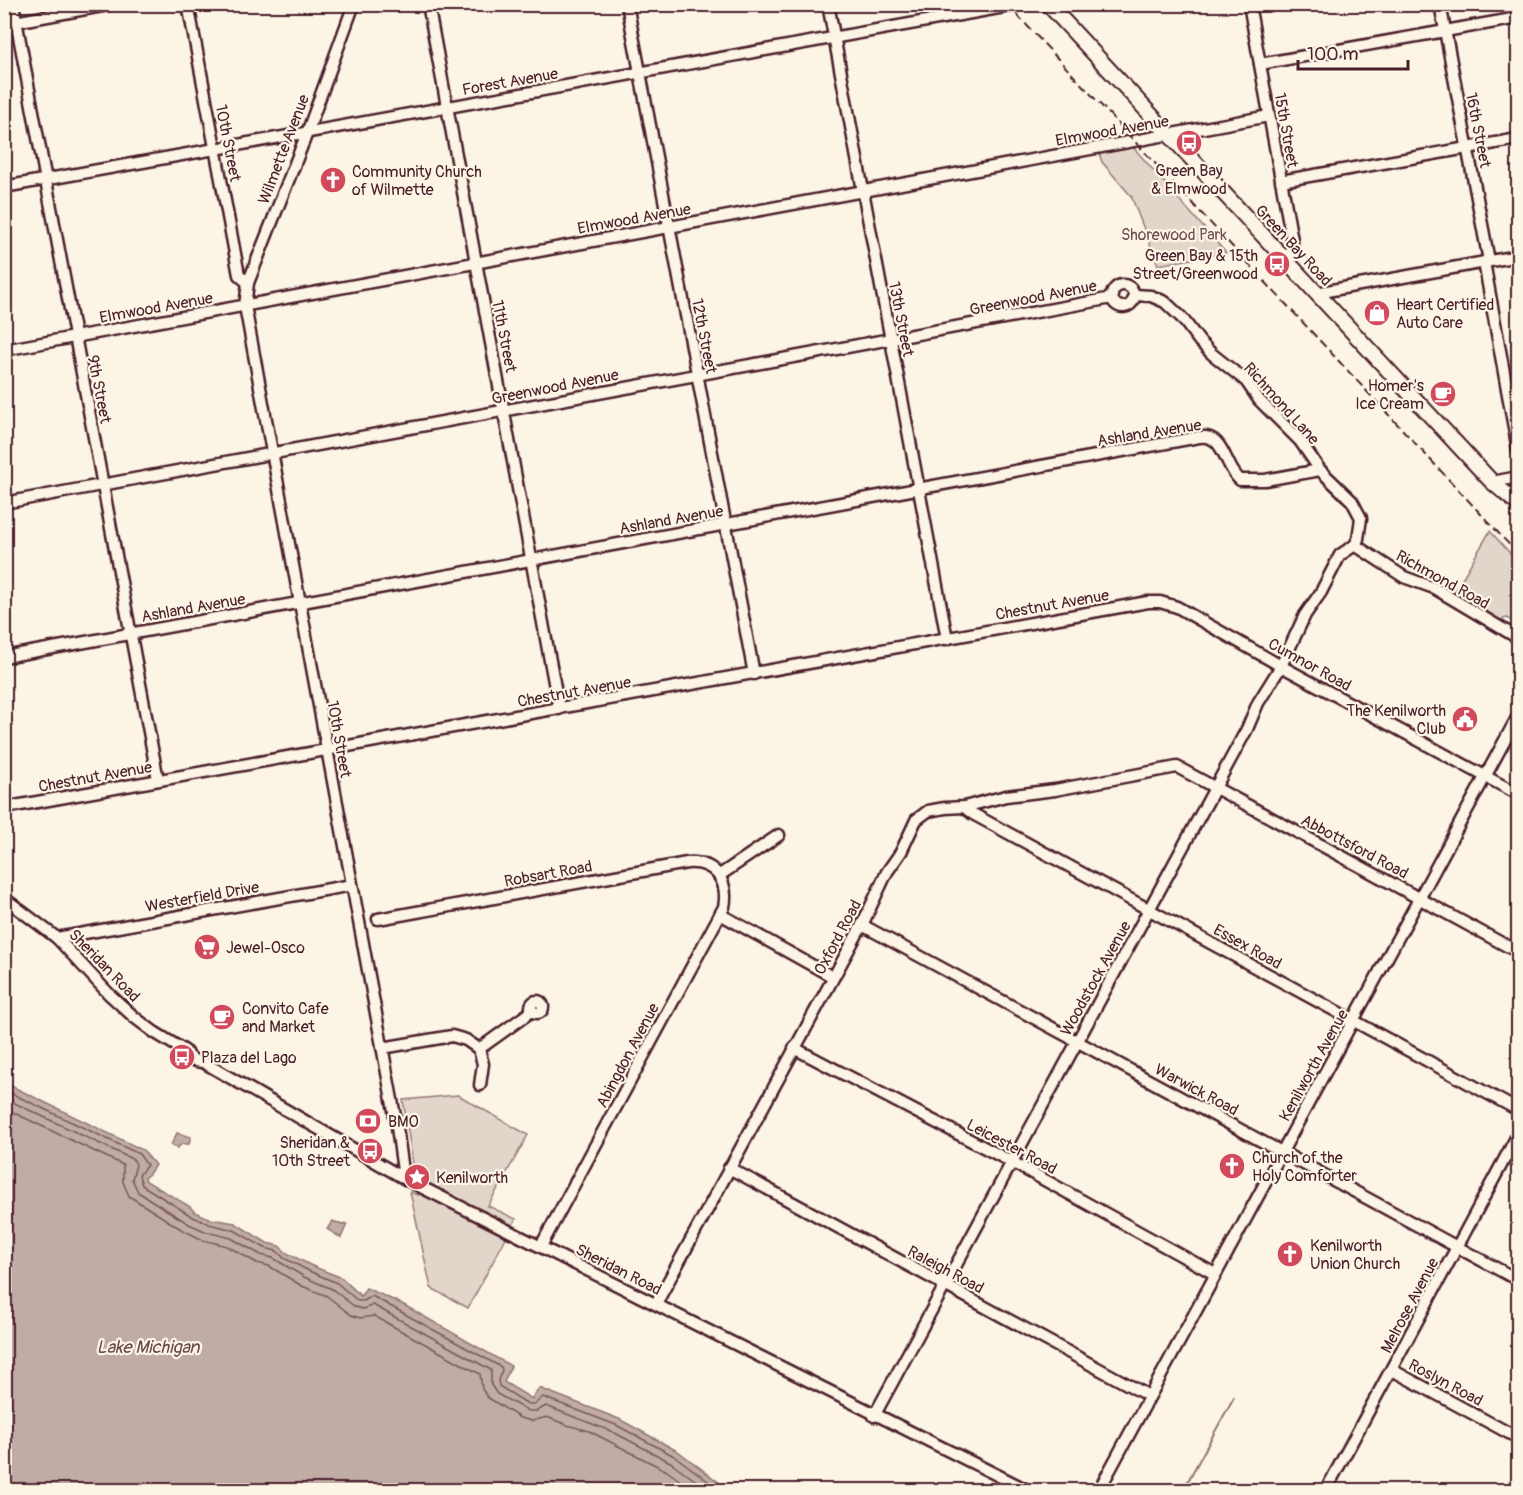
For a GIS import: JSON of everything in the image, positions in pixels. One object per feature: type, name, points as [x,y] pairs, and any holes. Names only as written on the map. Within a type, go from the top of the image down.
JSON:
[{"type":"main road","name":"Green Bay Road","points":[[1048,4],[1492,482],[1518,504]]},
{"type":"street","name":"9th Street","points":[[13,4],[158,780]]},
{"type":"street","points":[[4,24],[113,4]]},
{"type":"street","name":"10th Street","points":[[188,4],[239,275],[248,283]]},
{"type":"street","name":"Wilmette Avenue","points":[[245,306],[248,283],[307,133],[354,4]]},
{"type":"street","name":"11th Street","points":[[428,4],[559,709]]},
{"type":"street","name":"12th Street","points":[[627,4],[754,674]]},
{"type":"street","name":"13th Street","points":[[828,4],[946,639]]},
{"type":"street","name":"Forest Avenue","points":[[4,187],[1021,4]]},
{"type":"street","name":"15th Street","points":[[1249,4],[1292,240],[1292,250],[1285,259]]},
{"type":"street","name":"16th Street","points":[[1440,4],[1467,147],[1518,450]]},
{"type":"street","points":[[1260,64],[1518,18]]},
{"type":"street","name":"Elmwood Avenue","points":[[4,350],[1269,116]]},
{"type":"street","points":[[1281,181],[1518,139]]},
{"type":"street","points":[[1316,293],[1518,256]]},
{"type":"street","name":"Greenwood Avenue","points":[[1122,285],[1129,286],[1134,295],[1133,302],[1122,308],[1115,305],[1112,298],[1113,291],[1122,285]]},
{"type":"street","name":"Richmond Lane","points":[[1134,295],[1158,298],[1182,318],[1200,342],[1246,381],[1259,400],[1300,441],[1320,470],[1352,501],[1359,513],[1361,531],[1354,545]]},
{"type":"street","name":"Greenwood Avenue","points":[[4,503],[1112,298]]},
{"type":"street","name":"10th Street","points":[[245,306],[397,1126],[404,1178]]},
{"type":"street","name":"Ashland Avenue","points":[[4,657],[1207,436],[1217,442],[1231,471],[1240,480],[1265,480],[1320,470]]},
{"type":"street","points":[[1492,482],[1518,477]]},
{"type":"street","name":"Woodstock Avenue","points":[[874,1416],[1247,729],[1258,703],[1281,666],[1305,615],[1321,592],[1340,555],[1354,545]]},
{"type":"street","name":"Richmond Road","points":[[1354,545],[1404,577],[1434,588],[1518,638]]},
{"type":"street","name":"Chestnut Avenue","points":[[4,808],[1148,602]]},
{"type":"street","name":"Cumnor Road","points":[[1148,602],[1160,602],[1177,607],[1518,794]]},
{"type":"street","name":"Kenilworth Avenue","points":[[1099,1491],[1518,716]]},
{"type":"street","name":"Abbottsford Road","points":[[1177,767],[1518,952]]},
{"type":"street","name":"Oxford Road","points":[[656,1304],[862,925],[887,872],[901,852],[916,820],[923,814],[936,809],[964,807],[1006,796],[1055,790],[1177,767]]},
{"type":"street","name":"Essex Road","points":[[964,807],[973,814],[1518,1110]]},
{"type":"street","points":[[720,875],[779,834]]},
{"type":"street","name":"Robsart Road","points":[[378,919],[687,863],[703,864],[720,875]]},
{"type":"street","name":"Abingdon Avenue","points":[[541,1246],[724,907],[726,894],[720,875]]},
{"type":"street","name":"Westerfield Drive","points":[[57,938],[352,885]]},
{"type":"street","name":"Sheridan Road","points":[[4,898],[57,938],[109,994],[134,1017],[185,1051],[201,1056],[203,1062],[404,1178],[656,1304],[1011,1487],[1027,1491]]},
{"type":"street","points":[[720,914],[833,977]]},
{"type":"street","name":"Warwick Road","points":[[862,925],[1518,1280]]},
{"type":"street","points":[[479,1049],[532,1011]]},
{"type":"street","points":[[382,1048],[452,1036],[466,1040],[479,1049],[483,1064],[480,1085]]},
{"type":"street","name":"Leicester Road","points":[[794,1048],[1012,1162],[1215,1274]]},
{"type":"street","name":"Melrose Avenue","points":[[1326,1491],[1518,1134]]},
{"type":"street","name":"Raleigh Road","points":[[729,1168],[1149,1396]]},
{"type":"street","name":"Roslyn Road","points":[[1392,1370],[1518,1438]]},
{"type":"green space","name":"Shorewood Park","points":[[1133,147],[1226,253],[1158,265],[1131,196],[1102,162],[1099,153]]},
{"type":"green space","points":[[1490,531],[1518,562],[1518,625],[1507,618],[1497,621],[1453,594]]},
{"type":"green space","points":[[458,1095],[528,1135],[488,1206],[516,1219],[468,1308],[431,1288],[410,1192],[418,1195],[403,1100]]},
{"type":"water","name":"Lake Michigan","points":[[5,1083],[143,1150],[155,1165],[145,1177],[146,1181],[189,1206],[195,1212],[211,1219],[235,1223],[267,1243],[279,1246],[287,1253],[312,1266],[342,1278],[361,1296],[366,1288],[402,1304],[511,1366],[504,1382],[532,1399],[539,1388],[619,1419],[679,1452],[729,1490],[5,1490]]},
{"type":"water","points":[[177,1133],[191,1137],[189,1144],[182,1144],[177,1148],[171,1145]]},
{"type":"water","points":[[333,1221],[342,1225],[347,1224],[341,1238],[327,1229]]},
{"type":"waterway","points":[[1183,1490],[1234,1397]]},
{"type":"railway","points":[[1007,4],[1518,554]]},
{"type":"place","name":"Green Bay & Elmwood","points":[[1189,143]]},
{"type":"place","name":"Community Church of Wilmette","points":[[333,180]]},
{"type":"place","name":"Green Bay & 15th Street/Greenwood","points":[[1277,264]]},
{"type":"place","name":"Heart Certified Auto Care","points":[[1377,313]]},
{"type":"place","name":"Homer's Ice Cream","points":[[1443,394]]},
{"type":"place","name":"The Kenilworth Club","points":[[1465,719]]},
{"type":"place","name":"Jewel-Osco","points":[[207,947]]},
{"type":"place","name":"Convito Cafe and Market","points":[[222,1017]]},
{"type":"place","name":"Plaza del Lago","points":[[182,1057]]},
{"type":"place","name":"BMO","points":[[368,1121]]},
{"type":"place","name":"Sheridan & 10th Street","points":[[370,1151]]},
{"type":"place","name":"Church of the Holy Comforter","points":[[1232,1166]]},
{"type":"place","name":"Kenilworth","points":[[417,1177]]},
{"type":"place","name":"Kenilworth Union Church","points":[[1290,1254]]}]
